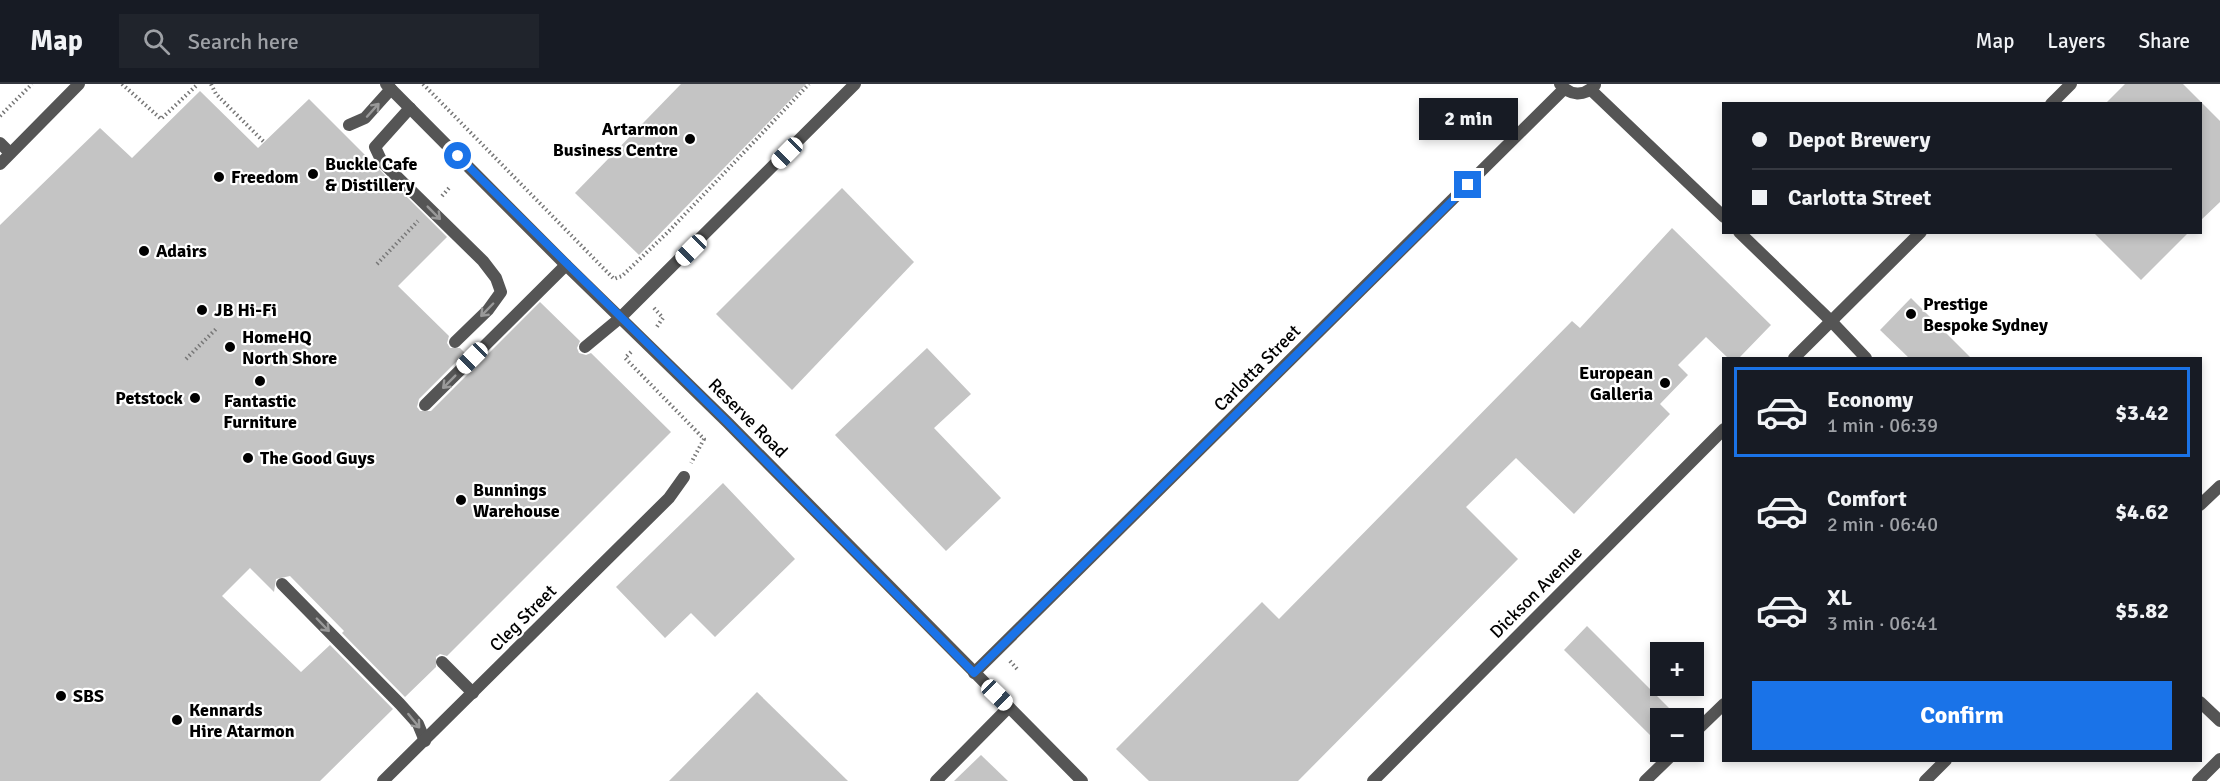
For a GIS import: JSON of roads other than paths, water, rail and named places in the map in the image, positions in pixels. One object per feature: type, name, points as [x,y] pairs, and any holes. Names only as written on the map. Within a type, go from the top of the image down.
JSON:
[{"type":"street","points":[[0,164],[79,84]]},
{"type":"street","points":[[585,347],[620,318],[855,84]]},
{"type":"street","points":[[2053,102],[2071,84]]},
{"type":"street","points":[[349,125],[365,118],[389,87]]},
{"type":"street","name":"Reserve Road","points":[[389,87],[566,265],[727,422],[1082,781]]},
{"type":"street","points":[[1562,87],[1578,94],[1593,87],[1722,215]]},
{"type":"street","name":"Carlotta Street","points":[[974,673],[1562,87]]},
{"type":"street","points":[[410,108],[375,147],[382,162],[483,261],[496,278],[501,292],[488,310],[455,342]]},
{"type":"street","points":[[0,143],[10,153]]},
{"type":"street","points":[[1741,234],[1865,357]]},
{"type":"street","points":[[1795,357],[1919,234]]},
{"type":"street","points":[[425,405],[566,265]]},
{"type":"street","name":"Dickson Avenue","points":[[1373,781],[1722,431]]},
{"type":"street","name":"Cleg Street","points":[[383,781],[669,498],[684,477]]},
{"type":"street","points":[[2202,504],[2220,486]]},
{"type":"street","points":[[282,584],[400,704],[418,724],[425,741]]},
{"type":"street","points":[[442,662],[473,693]]},
{"type":"street","points":[[2202,704],[2220,721]]},
{"type":"street","points":[[1704,723],[1722,706]]},
{"type":"street","points":[[936,781],[1009,707]]},
{"type":"street","points":[[2198,781],[2220,759]]},
{"type":"street","points":[[1645,781],[1665,762]]},
{"type":"street","points":[[1925,781],[1944,762]]},
{"type":"place","name":"Artarmon Business Centre","points":[[690,139]]},
{"type":"place","name":"Buckle Cafe & Distillery","points":[[313,174]]},
{"type":"place","name":"Freedom","points":[[219,177]]},
{"type":"place","name":"Adairs","points":[[144,251]]},
{"type":"place","name":"JB Hi-Fi","points":[[202,310]]},
{"type":"place","name":"Prestige Bespoke Sydney","points":[[1911,314]]},
{"type":"place","name":"HomeHQ North Shore","points":[[230,347]]},
{"type":"place","name":"Fantastic Furniture","points":[[260,381]]},
{"type":"place","name":"European Galleria","points":[[1665,383]]},
{"type":"place","name":"Petstock","points":[[195,398]]},
{"type":"place","name":"The Good Guys","points":[[248,458]]},
{"type":"place","name":"Bunnings Warehouse","points":[[461,500]]},
{"type":"place","name":"SBS","points":[[61,696]]},
{"type":"place","name":"Kennards Hire Atarmon","points":[[177,720]]}]
